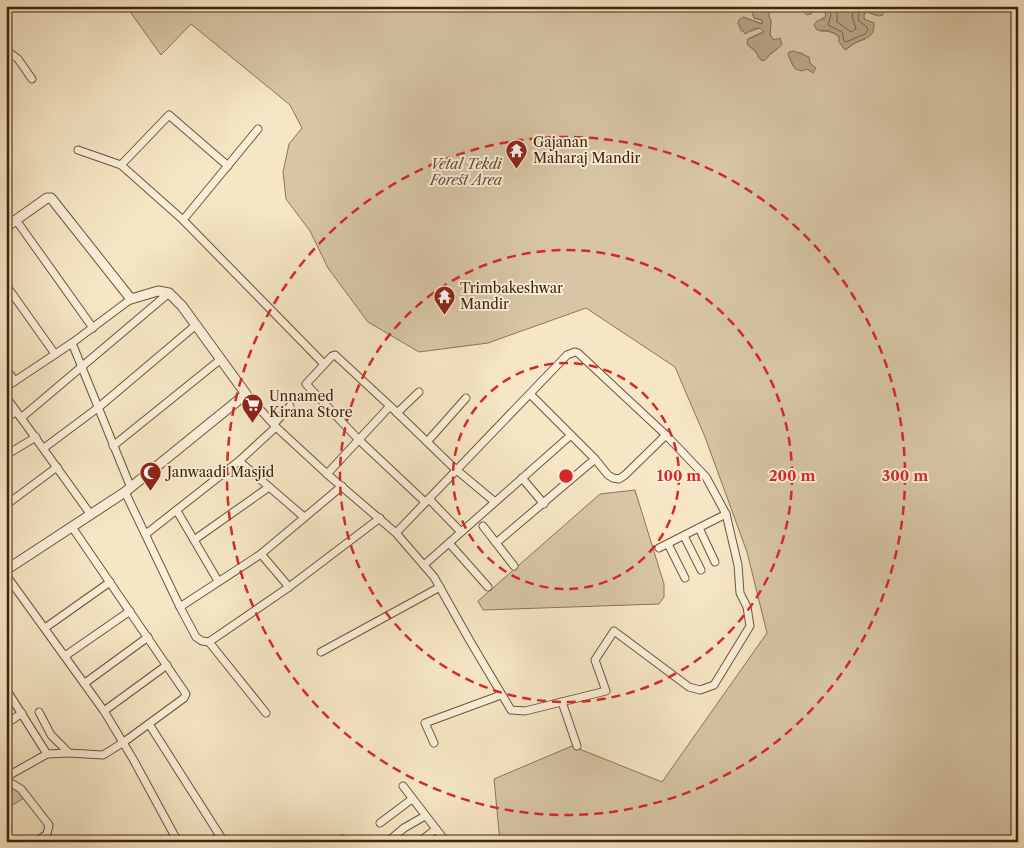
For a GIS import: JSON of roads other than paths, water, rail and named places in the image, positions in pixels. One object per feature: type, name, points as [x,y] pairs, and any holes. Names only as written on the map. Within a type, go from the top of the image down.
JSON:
[{"type":"street","points":[[6,50],[18,59],[32,79]]},
{"type":"street","points":[[121,165],[169,115],[228,166]]},
{"type":"street","points":[[182,220],[258,129]]},
{"type":"street","points":[[78,150],[121,165],[182,220],[324,364]]},
{"type":"street","points":[[6,227],[47,198],[51,198],[131,299]]},
{"type":"street","points":[[16,220],[93,328]]},
{"type":"street","points":[[6,285],[55,354]]},
{"type":"street","points":[[6,387],[72,343],[131,299],[158,291],[170,293],[182,306],[246,394],[275,425],[327,474],[396,533],[434,577],[508,707],[515,711],[525,711],[606,691],[595,660],[614,631],[689,687],[700,690],[714,685],[750,626],[747,607],[740,593],[738,565],[726,514],[706,477],[666,435],[575,352],[567,355],[396,533]]},
{"type":"street","points":[[6,418],[18,415],[81,368],[170,293]]},
{"type":"street","points":[[44,448],[99,407],[196,325]]},
{"type":"street","points":[[72,343],[99,407],[128,490],[146,534],[180,607],[196,637],[202,641],[209,642],[289,587],[380,518]]},
{"type":"street","points":[[461,532],[359,440],[306,384],[332,356],[335,355],[457,470],[495,502]]},
{"type":"street","points":[[114,446],[221,359]]},
{"type":"street","points":[[6,369],[15,381]]},
{"type":"street","points":[[397,413],[419,392]]},
{"type":"street","points":[[6,570],[128,490],[246,394]]},
{"type":"street","points":[[530,394],[613,478],[619,479],[625,475],[666,435]]},
{"type":"street","points":[[6,396],[91,515]]},
{"type":"street","points":[[427,442],[466,398]]},
{"type":"street","points":[[146,534],[239,461],[275,425],[290,406]]},
{"type":"street","points":[[327,474],[390,406]]},
{"type":"street","points":[[424,565],[571,435]]},
{"type":"street","points":[[6,455],[36,437]]},
{"type":"street","points":[[496,543],[595,459]]},
{"type":"street","points":[[239,461],[304,517]]},
{"type":"street","points":[[6,505],[57,467]]},
{"type":"street","points":[[522,478],[544,504]]},
{"type":"street","points":[[180,607],[261,554],[342,486]]},
{"type":"street","points":[[194,540],[269,487]]},
{"type":"street","points":[[177,511],[218,581]]},
{"type":"street","points":[[659,548],[726,514]]},
{"type":"street","points":[[483,526],[514,566]]},
{"type":"street","points":[[36,842],[47,834],[49,825],[21,789],[6,778],[47,754],[103,755],[124,742],[185,696],[184,690],[72,527]]},
{"type":"street","points":[[699,528],[715,562]]},
{"type":"street","points":[[684,536],[701,570]]},
{"type":"street","points":[[449,543],[488,587]]},
{"type":"street","points":[[668,544],[685,578]]},
{"type":"street","points":[[261,554],[289,587]]},
{"type":"street","points":[[6,575],[85,683],[124,742],[178,842]]},
{"type":"street","points":[[45,628],[110,582]]},
{"type":"street","points":[[321,652],[440,587]]},
{"type":"street","points":[[65,656],[130,611]]},
{"type":"street","points":[[85,683],[148,637]]},
{"type":"street","points":[[209,642],[266,713]]},
{"type":"street","points":[[104,711],[167,665]]},
{"type":"street","points":[[6,689],[47,754]]},
{"type":"street","points":[[434,743],[425,723],[501,694]]},
{"type":"street","points":[[562,702],[577,746]]},
{"type":"street","points":[[39,712],[51,735],[69,753]]},
{"type":"street","points":[[6,724],[22,714]]},
{"type":"street","points":[[149,724],[222,839],[209,842]]},
{"type":"street","points":[[403,786],[446,842]]},
{"type":"street","points":[[380,823],[412,799]]},
{"type":"street","points":[[391,839],[404,828],[425,816]]},
{"type":"street","points":[[419,842],[436,829]]},
{"type":"water","points":[[750,6],[787,6],[769,13],[771,22],[770,35],[774,40],[780,38],[782,44],[764,61],[747,44],[748,39],[763,33],[763,31],[760,28],[753,29],[745,34],[738,23],[743,17],[762,24],[762,20],[754,18]]},
{"type":"water","points":[[802,6],[883,6],[883,15],[878,16],[867,12],[864,14],[864,19],[874,23],[873,32],[869,37],[845,50],[839,42],[839,36],[830,31],[817,30],[814,25],[817,21],[825,18],[826,13],[823,9],[816,8],[811,14],[807,15],[801,10]]},
{"type":"water","points":[[794,51],[809,57],[810,63],[816,68],[813,73],[807,69],[802,71],[795,69],[788,55],[789,52]]},
{"type":"place","name":"Gajanan Maharaj Mandir","points":[[517,169]]},
{"type":"place","name":"Trimbakeshwar Mandir","points":[[444,315]]},
{"type":"place","name":"Unnamed Kirana Store","points":[[253,423]]},
{"type":"place","name":"Janwaadi Masjid","points":[[151,491]]},
{"type":"park label","name":"Vetal Tekdi Forest Area","points":[[466,172]]}]
